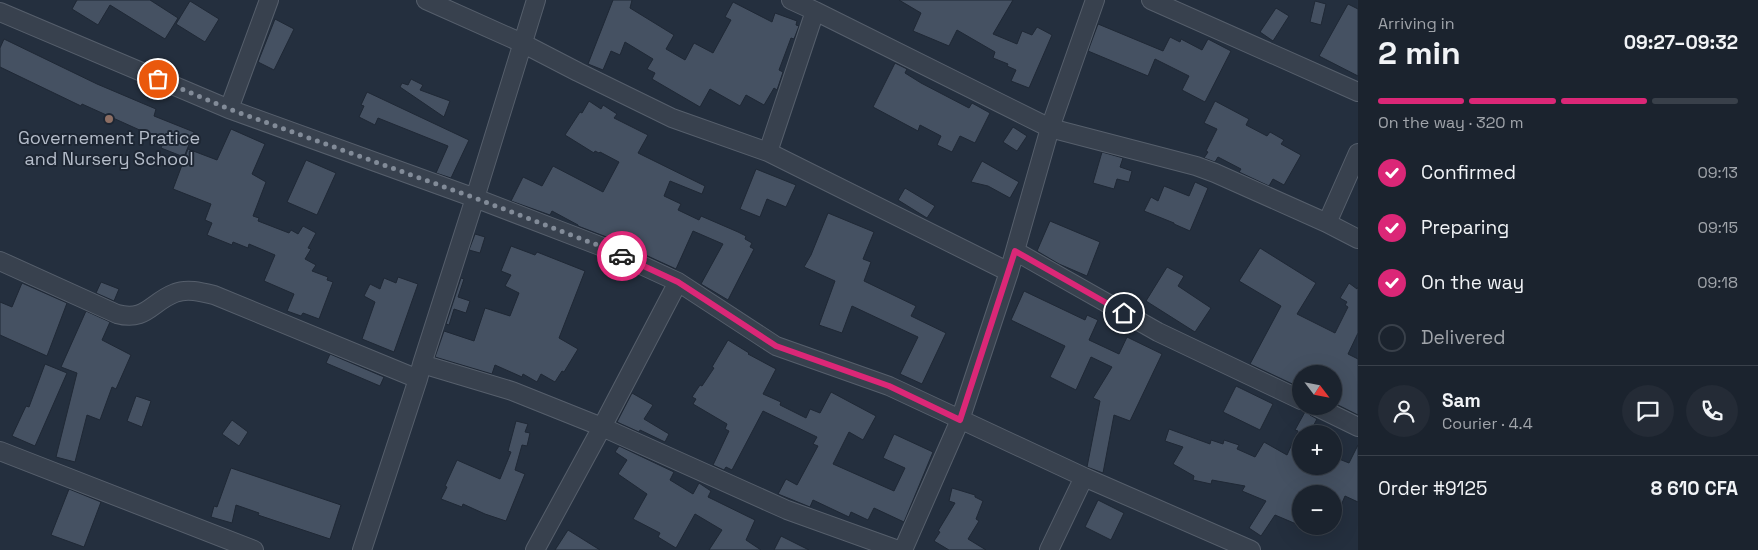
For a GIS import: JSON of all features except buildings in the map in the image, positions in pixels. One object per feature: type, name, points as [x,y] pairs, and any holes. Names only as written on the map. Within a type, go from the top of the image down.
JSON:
[{"type":"street","points":[[229,109],[269,0]]},
{"type":"street","points":[[426,0],[522,43],[672,118],[768,152],[1009,272]]},
{"type":"street","points":[[362,550],[420,372],[536,0]]},
{"type":"street","points":[[791,0],[815,10],[1050,128],[1196,166],[1327,222],[1358,239]]},
{"type":"street","points":[[903,550],[960,420],[1009,272],[1050,128],[1096,0]]},
{"type":"street","points":[[1150,0],[1358,92]]},
{"type":"street","points":[[768,152],[815,10]]},
{"type":"street","points":[[0,12],[229,109],[475,198],[600,246],[678,282],[776,346],[889,386],[1084,477],[1251,550]]},
{"type":"street","points":[[1327,222],[1358,153]]},
{"type":"street","points":[[1015,251],[1158,332],[1292,396]]},
{"type":"street","points":[[0,261],[117,314],[126,316],[136,316],[175,292],[194,290],[214,295],[420,372],[512,391],[602,427],[787,510],[898,550]]},
{"type":"street","points":[[535,550],[678,282]]},
{"type":"street","points":[[1333,415],[1358,427]]},
{"type":"street","points":[[0,451],[254,550]]},
{"type":"street","points":[[1048,550],[1084,477]]},
{"type":"way so far","points":[[158,79],[229,109],[475,198],[622,256]]},
{"type":"place","name":"Governement Pratice and Nursery School","points":[[109,119]]},
{"type":"route","points":[[622,256],[678,282],[776,346],[889,386],[960,420],[1015,251],[1124,313]]}]
